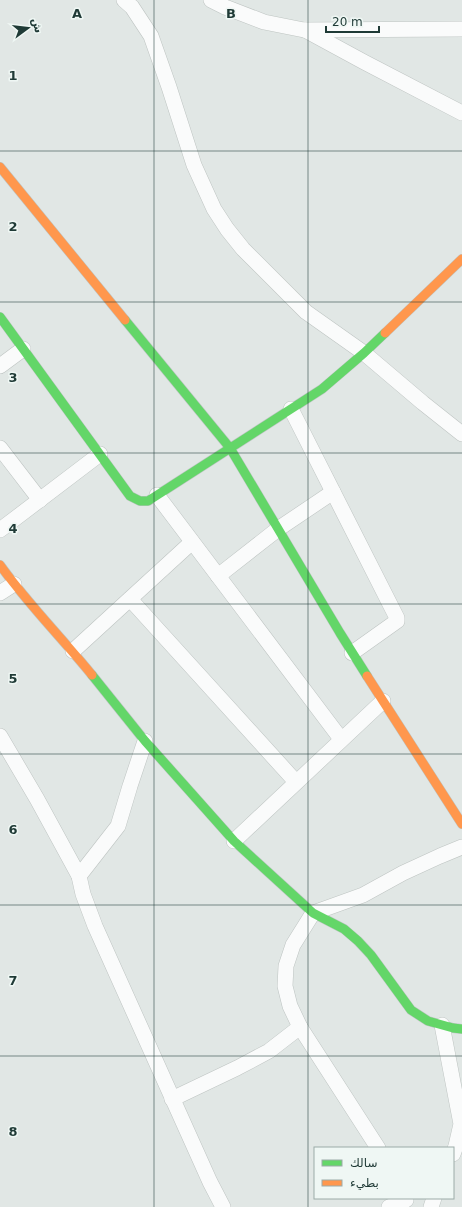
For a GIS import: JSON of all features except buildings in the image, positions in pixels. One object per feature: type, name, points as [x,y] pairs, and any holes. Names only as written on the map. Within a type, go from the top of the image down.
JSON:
[{"type":"street","points":[[124,0],[132,7],[150,36],[169,87],[194,165],[214,209],[242,249],[306,312],[364,353],[462,434]]},
{"type":"street","points":[[211,0],[264,22],[304,30],[462,29]]},
{"type":"street","points":[[304,30],[462,113]]},
{"type":"street","points":[[0,167],[230,448],[352,653],[462,824]]},
{"type":"street","points":[[0,317],[130,496],[140,501],[148,501],[322,389],[364,353],[462,259]]},
{"type":"street","points":[[0,366],[23,349]]},
{"type":"street","points":[[291,409],[398,620],[352,653]]},
{"type":"street","points":[[0,448],[40,500]]},
{"type":"street","points":[[0,530],[100,454]]},
{"type":"street","points":[[218,576],[278,529],[333,492]]},
{"type":"street","points":[[157,495],[341,739]]},
{"type":"street","points":[[73,651],[192,542]]},
{"type":"street","points":[[0,565],[14,584],[73,651],[145,741],[234,841],[313,913],[344,929],[358,941],[371,955],[410,1010],[428,1021],[462,1029]]},
{"type":"street","points":[[0,593],[14,584]]},
{"type":"street","points":[[130,599],[296,782]]},
{"type":"street","points":[[234,841],[383,701]]},
{"type":"street","points":[[0,736],[37,799],[79,876],[95,926],[172,1099],[223,1207]]},
{"type":"street","points":[[79,876],[118,826],[145,741]]},
{"type":"street","points":[[377,1147],[300,1027],[290,1006],[285,986],[286,966],[293,945],[313,913],[363,894],[409,870],[462,848]]},
{"type":"street","points":[[442,1025],[461,1124],[454,1151]]},
{"type":"street","points":[[172,1099],[237,1068],[268,1051],[300,1027]]},
{"type":"street","points":[[389,1207],[407,1202]]},
{"type":"traffic: fast","points":[[0,317],[130,496],[140,501],[148,501],[322,389],[385,333]]},
{"type":"traffic: fast","points":[[125,320],[230,448],[367,676]]},
{"type":"traffic: fast","points":[[92,675],[145,741],[234,841],[313,913],[344,929],[358,941],[371,955],[411,1010],[428,1021],[462,1029]]},
{"type":"traffic: slow","points":[[0,167],[125,320]]},
{"type":"traffic: slow","points":[[385,333],[462,259]]},
{"type":"traffic: slow","points":[[0,565],[92,675]]},
{"type":"traffic: slow","points":[[367,676],[462,824]]}]
